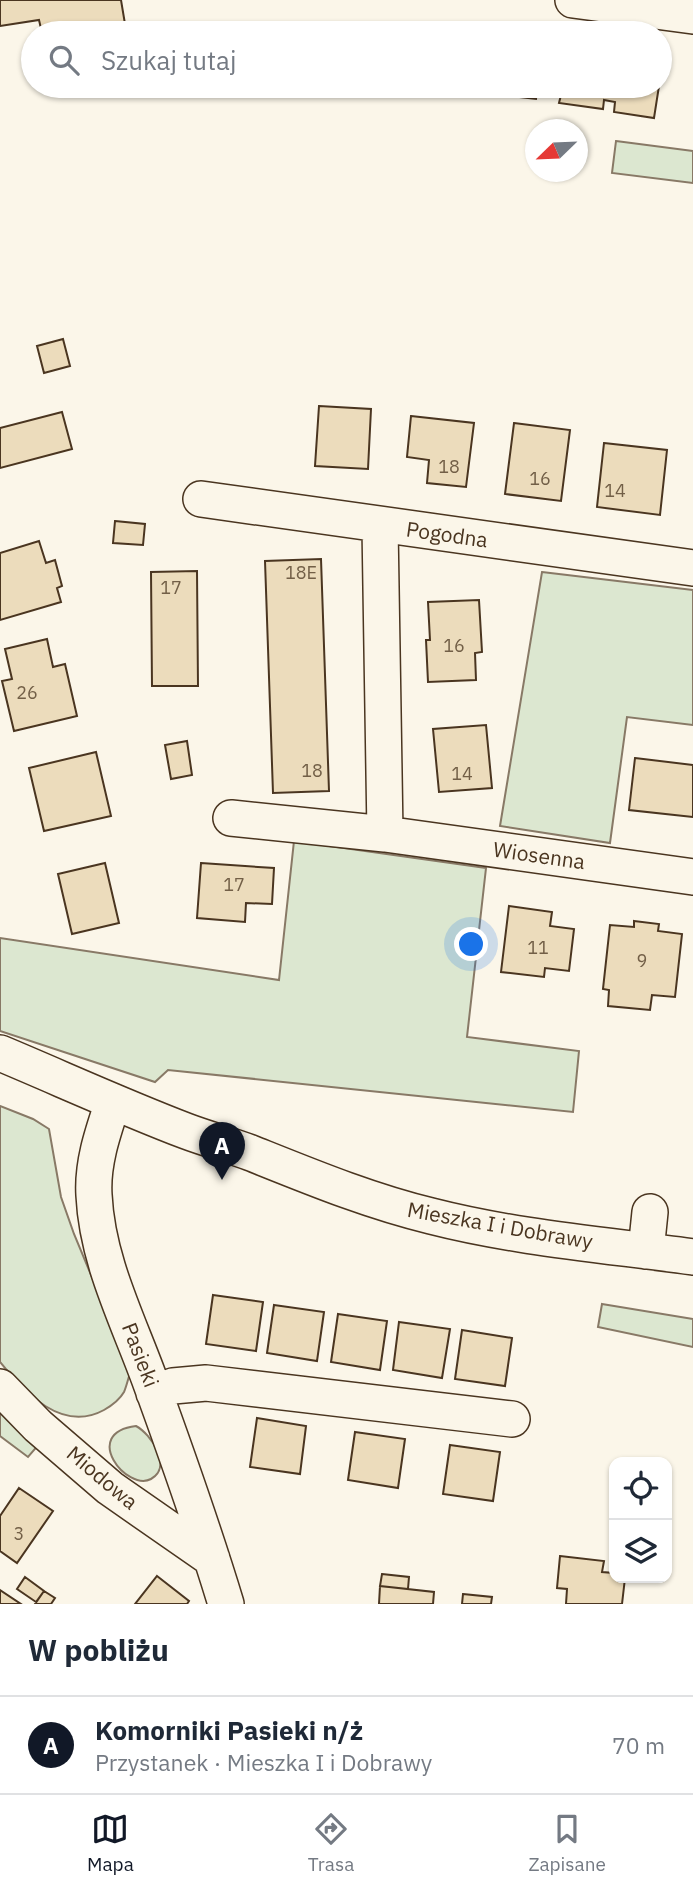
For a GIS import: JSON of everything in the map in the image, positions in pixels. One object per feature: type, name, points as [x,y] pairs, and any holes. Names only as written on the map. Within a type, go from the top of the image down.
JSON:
[{"type":"street","points":[[573,0],[693,16]]},
{"type":"street","name":"Pogodna","points":[[201,499],[693,568]]},
{"type":"street","points":[[380,526],[385,834]]},
{"type":"street","name":"Wiosenna","points":[[231,818],[385,834],[693,877]]},
{"type":"street","name":"Mieszka I i Dobrawy","points":[[0,1053],[113,1102],[382,1203],[508,1232],[693,1257]]},
{"type":"street","name":"Pasieki","points":[[113,1102],[96,1162],[94,1194],[102,1248],[113,1287],[154,1393],[226,1604]]},
{"type":"street","points":[[646,1251],[650,1212]]},
{"type":"street","points":[[154,1393],[173,1386],[206,1383],[512,1419]]},
{"type":"street","name":"Miodowa","points":[[0,1387],[38,1426],[110,1488],[212,1559]]},
{"type":"green space","points":[[616,141],[693,151],[693,183],[612,173]]},
{"type":"green space","points":[[542,572],[693,590],[693,725],[627,717],[610,843],[500,826]]},
{"type":"green space","points":[[294,841],[486,868],[467,1037],[579,1051],[573,1112],[168,1070],[155,1082],[0,1031],[0,938],[279,980]]},
{"type":"green space","points":[[0,1106],[33,1119],[49,1129],[61,1197],[131,1371],[120,1397],[104,1410],[88,1416],[74,1417],[46,1406],[21,1386],[0,1362]]},
{"type":"green space","points":[[602,1304],[693,1319],[693,1347],[598,1327]]},
{"type":"green space","points":[[0,1411],[41,1442],[28,1457],[0,1436]]},
{"type":"green space","points":[[136,1426],[148,1436],[160,1459],[157,1474],[151,1479],[141,1481],[121,1470],[113,1460],[110,1449],[111,1439],[120,1431]]},
{"type":"building","points":[[0,0],[121,0],[124,21],[39,20],[0,26]]},
{"type":"building","points":[[560,98],[657,98],[654,118],[614,112],[615,102],[604,100],[603,109],[559,103]]},
{"type":"building","points":[[63,339],[70,366],[44,373],[37,346]]},
{"type":"building","points":[[319,406],[371,409],[368,469],[315,466]]},
{"type":"building","points":[[62,412],[72,449],[0,468],[0,428]]},
{"type":"building","points":[[411,416],[474,423],[466,487],[427,483],[429,460],[407,457]]},
{"type":"building","points":[[514,423],[570,430],[561,501],[505,494]]},
{"type":"building","points":[[604,443],[667,450],[660,515],[597,507]]},
{"type":"building","points":[[115,521],[145,524],[143,545],[113,543]]},
{"type":"building","points":[[39,541],[46,563],[55,560],[62,586],[57,588],[61,602],[0,620],[0,553]]},
{"type":"building","points":[[321,559],[329,791],[273,793],[265,561]]},
{"type":"building","points":[[197,571],[198,686],[152,686],[151,572]]},
{"type":"building","points":[[479,600],[482,652],[475,653],[476,680],[428,682],[428,602]]},
{"type":"building","points":[[47,639],[53,667],[65,664],[77,716],[14,731],[2,681],[12,679],[5,649]]},
{"type":"building","points":[[486,725],[492,788],[439,792],[433,729]]},
{"type":"building","points":[[187,741],[192,775],[171,779],[165,745]]},
{"type":"building","points":[[96,752],[111,816],[44,831],[29,768]]},
{"type":"building","points":[[635,758],[693,765],[693,817],[629,810]]},
{"type":"building","points":[[105,863],[119,923],[72,934],[58,874]]},
{"type":"building","points":[[201,863],[274,868],[272,904],[246,903],[245,922],[197,918]]},
{"type":"building","points":[[509,906],[552,912],[550,926],[574,929],[569,971],[545,968],[544,977],[501,972]]},
{"type":"building","points":[[634,921],[659,924],[658,931],[682,934],[675,997],[652,995],[650,1010],[608,1006],[609,990],[603,989],[610,925],[634,927]]},
{"type":"building","points":[[213,1295],[263,1302],[256,1351],[206,1344]]},
{"type":"building","points":[[274,1305],[324,1312],[317,1361],[267,1353]]},
{"type":"building","points":[[338,1314],[387,1321],[380,1370],[331,1362]]},
{"type":"building","points":[[399,1322],[450,1329],[442,1378],[393,1370]]},
{"type":"building","points":[[462,1330],[512,1338],[505,1386],[455,1379]]},
{"type":"building","points":[[257,1418],[306,1426],[300,1474],[250,1467]]},
{"type":"building","points":[[355,1432],[405,1439],[398,1488],[348,1480]]},
{"type":"building","points":[[450,1445],[500,1452],[493,1501],[443,1494]]},
{"type":"building","points":[[19,1488],[53,1511],[17,1563],[0,1551],[0,1516]]},
{"type":"building","points":[[560,1556],[604,1561],[602,1572],[609,1573],[609,1583],[624,1583],[622,1604],[566,1604],[567,1589],[557,1588]]},
{"type":"building","points":[[382,1574],[409,1577],[408,1589],[380,1586]]},
{"type":"building","points":[[157,1576],[189,1601],[187,1604],[135,1604]]},
{"type":"building","points":[[25,1577],[44,1591],[36,1602],[17,1589]]},
{"type":"building","points":[[380,1586],[434,1592],[433,1604],[379,1604]]},
{"type":"building","points":[[0,1590],[21,1604],[0,1604]]},
{"type":"building","points":[[44,1591],[55,1598],[51,1604],[35,1604]]},
{"type":"building","points":[[463,1594],[492,1597],[491,1604],[462,1604]]},
{"type":"place","name":"Komorniki Pasieki n/ż","points":[[222,1180]]}]
